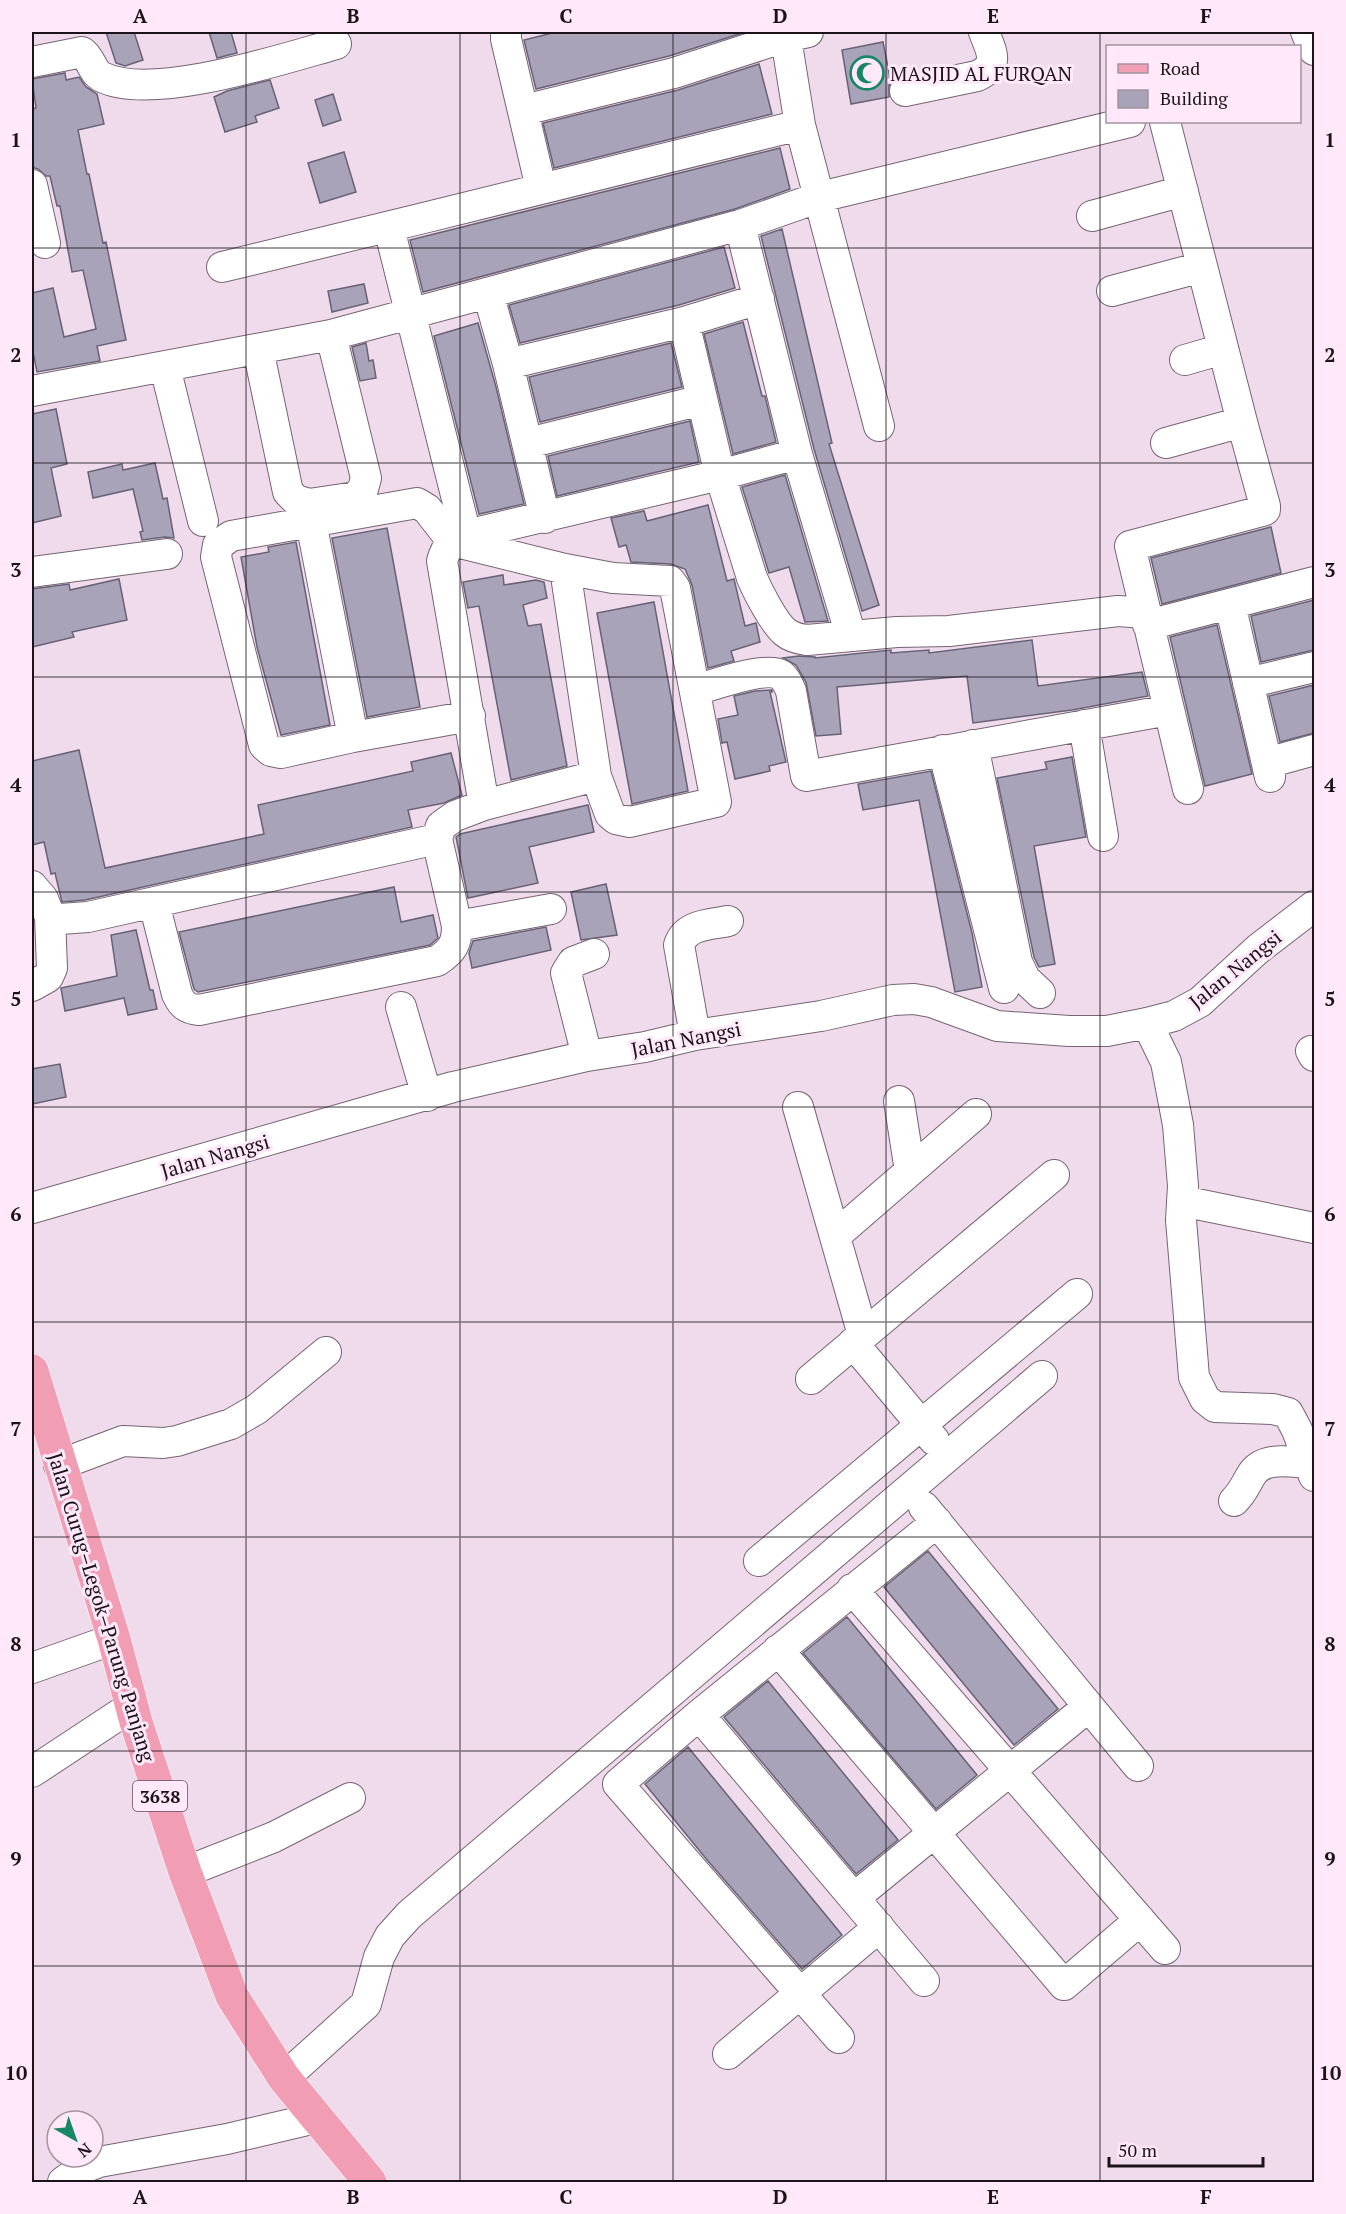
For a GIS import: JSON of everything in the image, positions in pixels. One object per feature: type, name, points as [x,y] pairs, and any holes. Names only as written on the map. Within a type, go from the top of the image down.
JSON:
[{"type":"main road","name":"Jalan Curug–Legok–Parung Panjang","points":[[32,1371],[132,1706],[185,1872],[232,1996],[284,2078],[370,2182]]},
{"type":"street","points":[[506,32],[541,188]]},
{"type":"street","points":[[905,91],[977,76],[985,72],[993,62],[993,54],[984,32]]},
{"type":"street","points":[[1306,32],[1314,50]]},
{"type":"street","points":[[524,110],[674,73],[793,33],[800,125],[879,426]]},
{"type":"street","points":[[32,62],[82,52],[101,76],[126,83],[152,84],[233,72],[336,44]]},
{"type":"street","points":[[32,391],[165,368],[331,335],[740,225],[820,197],[1126,123]]},
{"type":"street","points":[[1166,123],[1265,510],[1130,546],[1188,789]]},
{"type":"street","points":[[222,267],[389,228],[541,188],[800,125]]},
{"type":"street","points":[[32,185],[45,243]]},
{"type":"street","points":[[1092,216],[1183,191]]},
{"type":"street","points":[[740,225],[797,454],[850,636]]},
{"type":"street","points":[[389,228],[459,538]]},
{"type":"street","points":[[1112,291],[1202,267]]},
{"type":"street","points":[[488,293],[528,443],[544,518]]},
{"type":"street","points":[[508,364],[684,322],[759,299]]},
{"type":"street","points":[[684,322],[720,476],[759,594],[783,631],[798,638],[807,640],[940,631],[1118,611],[1147,619],[1230,604],[1314,582]]},
{"type":"street","points":[[258,349],[288,492],[296,500],[309,504],[356,497],[363,489],[366,478],[331,335]]},
{"type":"street","points":[[1185,360],[1223,349]]},
{"type":"street","points":[[165,368],[203,521]]},
{"type":"street","points":[[528,443],[702,400]]},
{"type":"street","points":[[1166,443],[1242,422]]},
{"type":"street","points":[[484,805],[442,561],[444,552],[459,538],[720,476],[797,454]]},
{"type":"street","points":[[470,716],[353,737],[281,753],[271,751],[264,745],[216,557],[219,544],[231,536],[417,503],[459,538],[565,569],[613,578],[670,581],[675,588],[716,802],[630,822],[610,814],[596,776],[565,569]]},
{"type":"street","points":[[311,522],[353,737]]},
{"type":"street","points":[[32,572],[167,554]]},
{"type":"street","points":[[1230,604],[1269,770],[1314,750]]},
{"type":"street","points":[[1248,683],[1314,667]]},
{"type":"street","points":[[696,690],[761,673],[781,675],[787,681],[791,691],[806,776],[1169,710]]},
{"type":"street","points":[[1084,725],[1103,836]]},
{"type":"street","points":[[958,747],[1004,988]]},
{"type":"street","points":[[958,747],[1017,962],[1025,980],[1040,993]]},
{"type":"street","points":[[154,903],[180,1001],[185,1006],[199,1010],[437,960],[454,948],[457,938],[457,927],[437,839],[441,826],[446,821],[484,805],[596,776]]},
{"type":"street","points":[[50,917],[60,919],[88,917],[437,839]]},
{"type":"street","points":[[32,886],[43,899],[50,917],[52,968],[48,977],[32,986]]},
{"type":"street","name":"Jalan Nangsi","points":[[32,1208],[453,1087],[587,1056],[645,1047],[695,1035],[821,1016],[893,1000],[914,999],[930,1002],[997,1026],[1107,1031],[1147,1023],[1174,1016],[1200,1002],[1258,949],[1314,906]]},
{"type":"street","points":[[457,927],[551,909]]},
{"type":"street","points":[[695,1035],[679,945],[684,935],[694,928],[728,921]]},
{"type":"street","points":[[587,1056],[566,973],[573,962],[594,954]]},
{"type":"street","points":[[401,1007],[427,1096]]},
{"type":"street","points":[[1147,1023],[1166,1062],[1178,1125],[1183,1185],[1183,1260],[1191,1354],[1198,1388],[1215,1407],[1273,1409],[1288,1413],[1312,1469]]},
{"type":"street","points":[[899,1101],[910,1171]]},
{"type":"street","points":[[798,1107],[835,1236],[858,1339],[921,1425],[947,1456]]},
{"type":"street","points":[[835,1236],[976,1114]]},
{"type":"street","points":[[811,1379],[1054,1175]]},
{"type":"street","points":[[1182,1201],[1314,1228]]},
{"type":"street","points":[[759,1561],[1077,1294]]},
{"type":"street","points":[[59,1465],[123,1441],[163,1443],[177,1441],[231,1424],[257,1409],[326,1352]]},
{"type":"street","points":[[284,2078],[366,2004],[379,1957],[390,1936],[409,1915],[1042,1376]]},
{"type":"street","points":[[1234,1502],[1247,1486],[1253,1472],[1268,1462],[1312,1469]]},
{"type":"street","points":[[909,1489],[1137,1766]]},
{"type":"street","points":[[839,2038],[618,1784],[852,1589],[937,1522]]},
{"type":"street","points":[[852,1589],[1165,1948]]},
{"type":"street","points":[[32,1668],[114,1640]]},
{"type":"street","points":[[778,1650],[1064,1985],[1140,1920]]},
{"type":"street","points":[[32,1772],[132,1706]]},
{"type":"street","points":[[854,1898],[1089,1707]]},
{"type":"street","points":[[699,1715],[924,1981]]},
{"type":"street","points":[[185,1872],[274,1837],[350,1798]]},
{"type":"street","points":[[728,2054],[879,1927]]},
{"type":"street","points":[[63,2182],[81,2169],[99,2162],[227,2139],[316,2118]]},
{"type":"building","points":[[106,32],[134,32],[143,60],[125,66],[116,63]]},
{"type":"building","points":[[209,32],[231,32],[237,53],[217,58]]},
{"type":"building","points":[[556,32],[746,32],[669,56],[536,89],[524,40]]},
{"type":"building","name":"MASJID AL FURQAN","points":[[883,42],[891,82],[889,97],[851,104],[842,50]]},
{"type":"building","points":[[759,64],[772,114],[554,168],[543,123],[678,90]]},
{"type":"building","points":[[65,73],[66,80],[79,77],[86,87],[97,94],[104,124],[78,130],[103,243],[106,242],[126,340],[97,346],[100,361],[37,372],[32,347],[32,293],[53,288],[64,337],[96,329],[83,270],[72,272],[60,206],[57,206],[50,176],[34,168],[32,159],[32,109],[36,108],[32,79]]},
{"type":"building","points":[[270,80],[279,108],[255,116],[257,122],[225,132],[214,97],[227,91]]},
{"type":"building","points":[[333,94],[341,120],[323,126],[315,100]]},
{"type":"building","points":[[780,148],[790,189],[735,209],[423,292],[410,240]]},
{"type":"building","points":[[344,152],[356,192],[320,203],[308,163]]},
{"type":"building","points":[[782,229],[832,443],[829,444],[879,605],[862,611],[814,449],[761,236]]},
{"type":"building","points":[[724,247],[735,288],[679,305],[520,343],[509,305]]},
{"type":"building","points":[[364,284],[368,303],[332,312],[328,291]]},
{"type":"building","points":[[743,322],[776,442],[733,454],[704,334]]},
{"type":"building","points":[[478,323],[524,504],[479,514],[434,336]]},
{"type":"building","points":[[366,343],[369,361],[373,360],[376,378],[360,381],[352,347]]},
{"type":"building","points":[[671,343],[682,387],[540,422],[529,377]]},
{"type":"building","points":[[56,409],[67,464],[51,468],[61,516],[32,523],[32,414]]},
{"type":"building","points":[[690,421],[699,462],[557,496],[548,456]]},
{"type":"building","points":[[155,463],[163,499],[167,498],[174,538],[142,540],[140,532],[143,531],[133,489],[93,498],[88,472],[122,464],[123,470]]},
{"type":"building","points":[[785,475],[828,621],[805,622],[789,567],[769,573],[742,487]]},
{"type":"building","points":[[708,505],[727,581],[734,579],[745,626],[756,623],[760,642],[731,651],[734,661],[708,668],[692,585],[685,569],[671,564],[631,562],[626,545],[619,547],[611,518],[644,511],[647,521]]},
{"type":"building","points":[[1271,527],[1281,573],[1162,604],[1151,558]]},
{"type":"building","points":[[387,528],[420,707],[367,717],[332,538]]},
{"type":"building","points":[[296,542],[330,725],[281,735],[257,647],[241,557],[269,552],[268,547]]},
{"type":"building","points":[[503,575],[504,585],[536,580],[544,582],[547,598],[523,605],[528,626],[541,624],[567,766],[511,780],[479,606],[468,608],[463,582]]},
{"type":"building","points":[[119,579],[127,620],[72,632],[74,637],[32,647],[32,589],[69,584],[70,590]]},
{"type":"building","points":[[1314,600],[1314,650],[1261,662],[1251,616]]},
{"type":"building","points":[[654,602],[688,791],[632,804],[597,613]]},
{"type":"building","points":[[1217,625],[1252,774],[1205,786],[1170,637]]},
{"type":"building","points":[[1032,640],[1038,686],[1142,672],[1148,696],[1072,710],[973,723],[967,676],[837,687],[841,734],[816,736],[806,682],[796,665],[783,658],[799,656],[815,658],[891,650],[891,653],[929,650],[929,653]]},
{"type":"building","points":[[1314,685],[1314,733],[1280,742],[1269,696]]},
{"type":"building","points":[[772,690],[770,692],[786,762],[769,766],[770,771],[735,779],[727,742],[722,743],[718,719],[738,715],[734,696]]},
{"type":"building","points":[[79,750],[105,868],[264,834],[258,805],[413,771],[411,762],[451,753],[462,795],[444,803],[408,810],[412,827],[85,900],[62,902],[55,873],[51,874],[44,842],[32,845],[32,761]]},
{"type":"building","points":[[1072,757],[1086,837],[1034,846],[1055,964],[1039,967],[1034,957],[997,778],[1047,769],[1045,762]]},
{"type":"building","points":[[931,771],[972,933],[982,987],[955,992],[919,800],[863,810],[858,784]]},
{"type":"building","points":[[588,805],[594,832],[529,847],[538,883],[468,898],[456,837],[460,834]]},
{"type":"building","points":[[606,884],[617,935],[581,940],[571,892]]},
{"type":"building","points":[[394,887],[401,922],[433,915],[438,938],[430,945],[198,992],[194,989],[179,932]]},
{"type":"building","points":[[546,927],[551,950],[472,968],[469,953],[473,941]]},
{"type":"building","points":[[136,930],[150,990],[153,990],[157,1009],[128,1015],[124,998],[65,1011],[61,988],[117,976],[111,935]]},
{"type":"building","points":[[60,1064],[66,1097],[32,1104],[32,1069]]},
{"type":"building","points":[[928,1551],[1058,1709],[1014,1745],[884,1587]]},
{"type":"building","points":[[847,1617],[977,1775],[936,1809],[803,1653]]},
{"type":"building","points":[[768,1681],[898,1840],[856,1874],[724,1717]]},
{"type":"building","points":[[688,1747],[842,1935],[802,1969],[645,1784]]},
{"type":"place","name":"MASJID AL FURQAN","points":[[867,73]]}]
